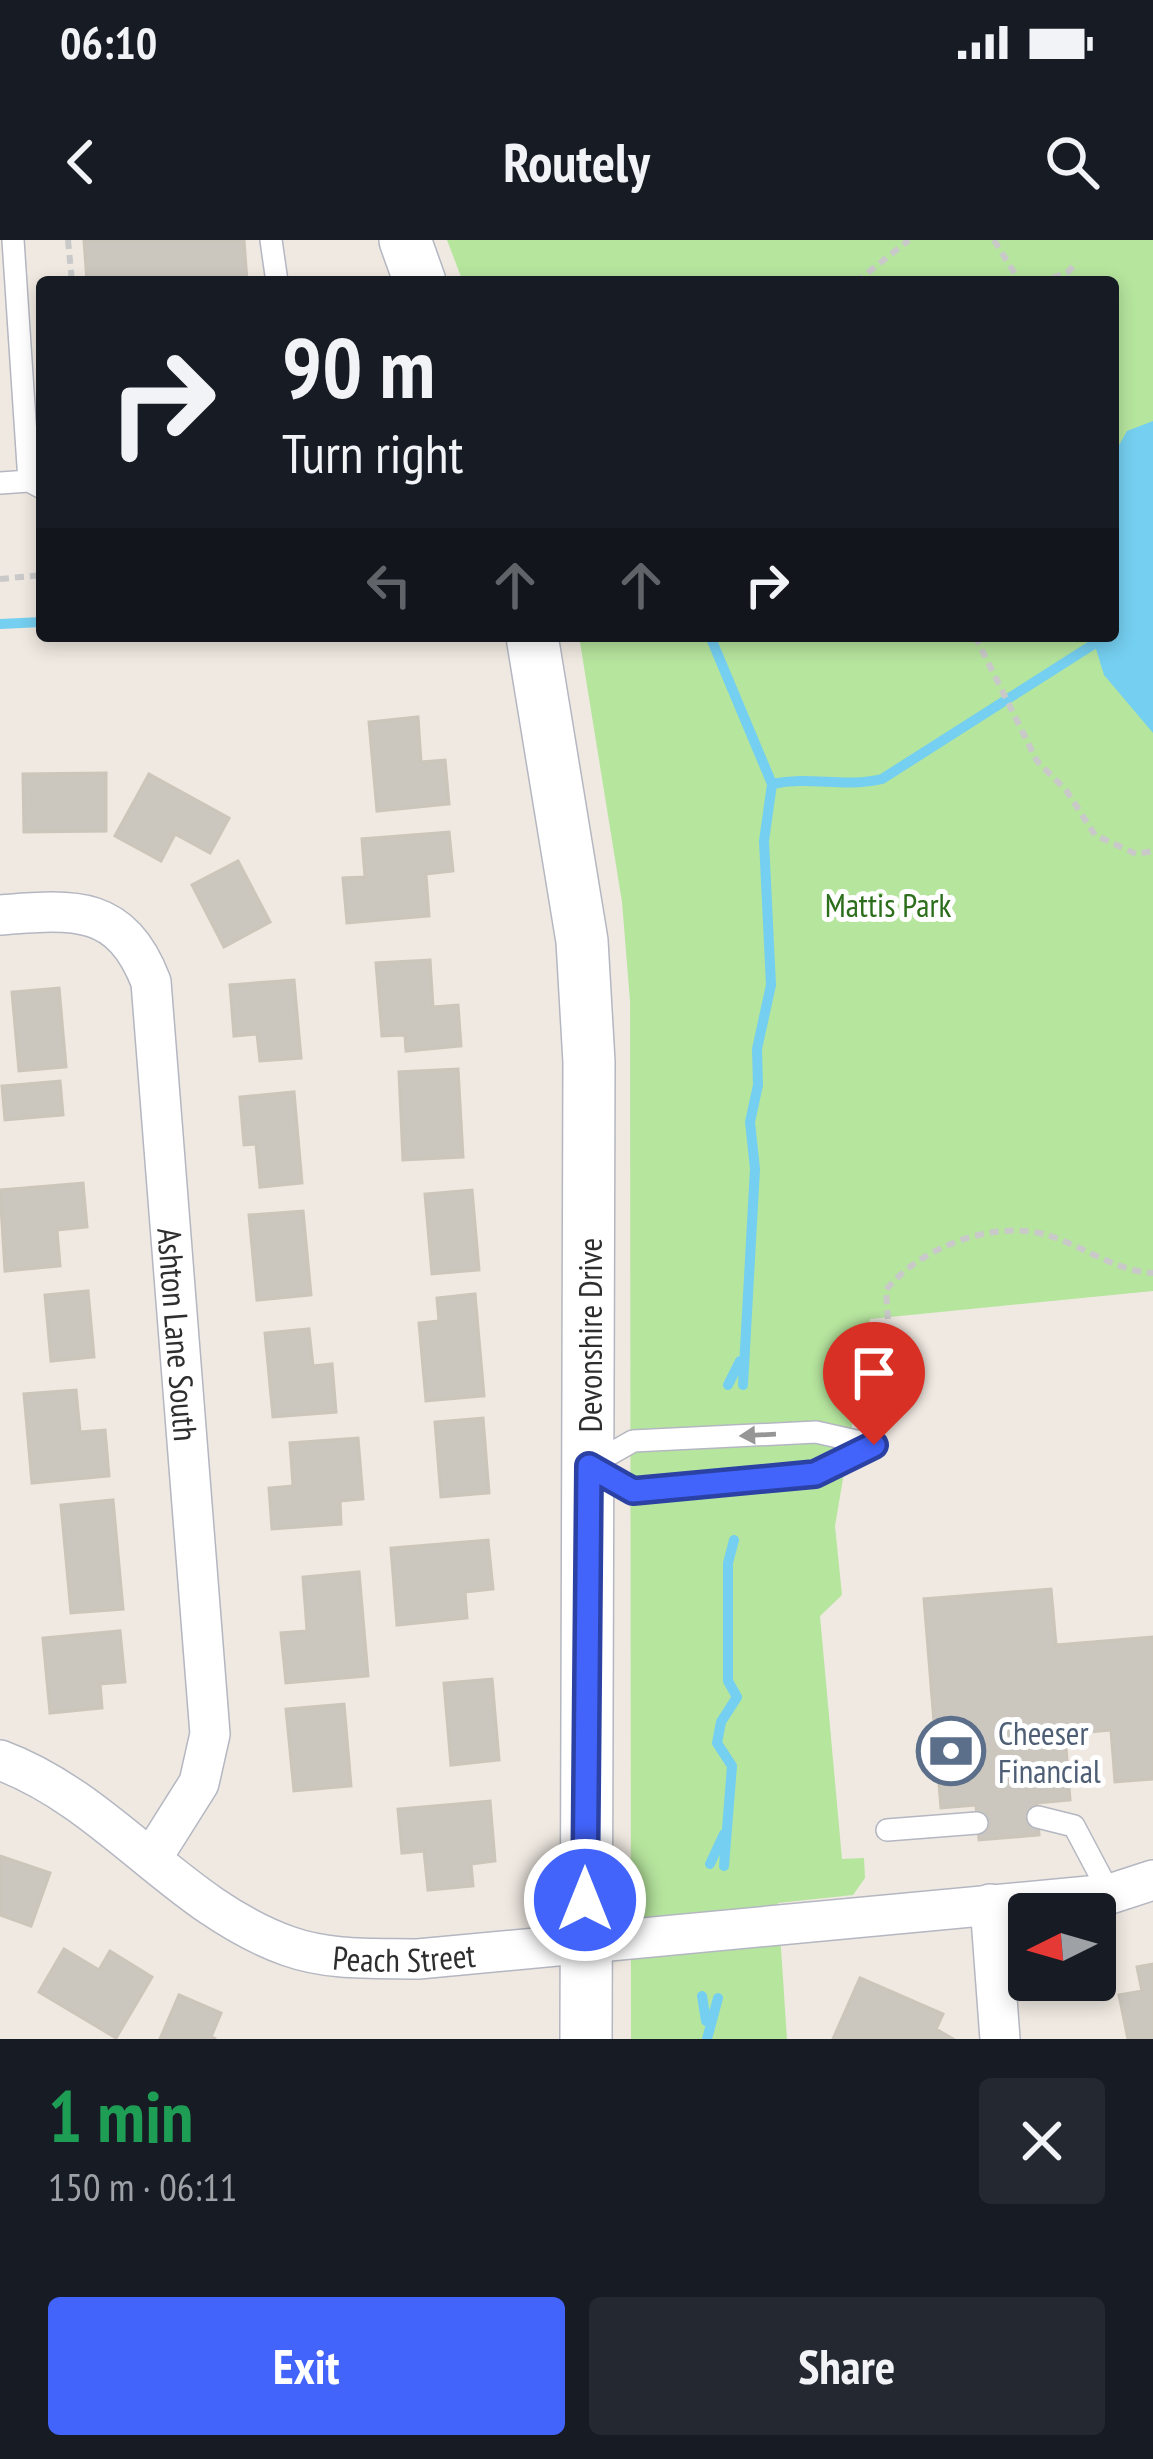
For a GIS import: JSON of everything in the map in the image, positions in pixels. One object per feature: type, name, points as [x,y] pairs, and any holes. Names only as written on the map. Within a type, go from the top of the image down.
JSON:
[{"type":"street","points":[[405,240],[418,276]]},
{"type":"street","name":"Devonshire Drive","points":[[533,642],[582,941],[590,1062],[586,2039]]},
{"type":"street","name":"Ashton Lane South","points":[[0,915],[76,912],[105,920],[138,949],[151,982],[210,1734],[199,1783],[153,1856]]},
{"type":"street","name":"Peach Street","points":[[0,1760],[56,1783],[237,1924],[291,1947],[343,1958],[418,1959],[1008,1902]]},
{"type":"street","name":"Peach Street","points":[[1112,1893],[1153,1880]]},
{"type":"street","points":[[990,1904],[1000,2039]]},
{"type":"lane","points":[[0,483],[36,484],[13,240]]},
{"type":"lane","points":[[271,240],[276,276]]},
{"type":"lane","points":[[816,1432],[874,1445],[815,1474],[633,1491],[589,1466],[633,1441],[816,1432]]},
{"type":"lane","points":[[1038,1817],[1074,1826],[1108,1893]]},
{"type":"lane","points":[[887,1830],[977,1823]]},
{"type":"path","points":[[68,240],[71,276]]},
{"type":"path","points":[[864,276],[909,240]]},
{"type":"path","points":[[994,240],[1016,276]]},
{"type":"path","points":[[1058,276],[1077,262]]},
{"type":"path","points":[[0,579],[36,576]]},
{"type":"path","points":[[978,642],[1036,761],[1066,790],[1095,835],[1115,848],[1153,851]]},
{"type":"path","points":[[890,1349],[883,1304],[903,1269],[953,1240],[1041,1233],[1153,1273]]},
{"type":"green space","name":"Mattis Park","points":[[447,240],[1153,240],[1153,1291],[870,1319],[835,1526],[842,1595],[820,1616],[842,1859],[864,1858],[865,1878],[853,1895],[778,1903],[787,2039],[631,2039],[630,1001],[622,902],[580,642],[1119,642],[1119,276],[461,276]]},
{"type":"water","points":[[1153,421],[1153,733],[1104,675],[1094,642],[1119,642],[1119,445],[1127,431]]},
{"type":"building","points":[[84,240],[244,240],[247,276],[87,276]]},
{"type":"building","points":[[418,717],[421,762],[445,760],[449,804],[377,811],[369,722]]},
{"type":"building","points":[[106,773],[106,831],[24,832],[23,774]]},
{"type":"building","points":[[149,774],[229,818],[210,853],[175,834],[161,861],[115,836]]},
{"type":"building","points":[[449,832],[453,871],[426,874],[429,916],[347,923],[343,878],[365,877],[362,839]]},
{"type":"building","points":[[238,861],[270,922],[224,947],[192,885]]},
{"type":"building","points":[[430,960],[433,1007],[458,1005],[461,1046],[406,1051],[405,1035],[382,1036],[376,963]]},
{"type":"building","points":[[294,980],[301,1058],[260,1061],[257,1034],[234,1036],[230,985]]},
{"type":"building","points":[[59,988],[66,1067],[19,1071],[12,992]]},
{"type":"building","points":[[458,1069],[463,1157],[403,1160],[399,1072]]},
{"type":"building","points":[[60,1081],[63,1115],[5,1120],[2,1086]]},
{"type":"building","points":[[294,1092],[302,1183],[260,1187],[256,1144],[244,1145],[240,1097]]},
{"type":"building","points":[[83,1183],[87,1227],[57,1230],[60,1266],[5,1271],[0,1190]]},
{"type":"building","points":[[472,1190],[479,1270],[432,1274],[425,1194]]},
{"type":"building","points":[[303,1211],[311,1295],[257,1300],[249,1215]]},
{"type":"building","points":[[88,1291],[94,1357],[51,1361],[45,1295]]},
{"type":"building","points":[[475,1294],[484,1396],[426,1401],[419,1323],[439,1321],[437,1298]]},
{"type":"building","points":[[309,1329],[313,1366],[332,1364],[336,1412],[273,1417],[265,1333]]},
{"type":"building","points":[[76,1390],[80,1432],[105,1430],[109,1476],[32,1483],[24,1394]]},
{"type":"building","points":[[483,1418],[489,1493],[441,1497],[435,1422]]},
{"type":"building","points":[[358,1438],[363,1499],[340,1501],[341,1524],[272,1529],[269,1488],[293,1486],[290,1443]]},
{"type":"building","points":[[113,1500],[123,1609],[71,1613],[61,1505]]},
{"type":"building","points":[[488,1540],[493,1589],[465,1592],[467,1618],[397,1625],[391,1548]]},
{"type":"building","points":[[359,1572],[368,1676],[286,1683],[281,1633],[307,1631],[303,1577]]},
{"type":"building","points":[[1051,1589],[1056,1645],[1153,1637],[1153,1779],[1115,1782],[1111,1730],[1065,1734],[1070,1800],[1037,1803],[1039,1835],[979,1840],[976,1805],[941,1808],[924,1599]]},
{"type":"building","points":[[120,1631],[125,1682],[100,1684],[102,1708],[50,1713],[43,1638]]},
{"type":"building","points":[[492,1679],[499,1760],[451,1765],[444,1683]]},
{"type":"building","points":[[344,1704],[351,1786],[294,1791],[286,1709]]},
{"type":"building","points":[[490,1801],[495,1861],[471,1864],[473,1886],[428,1890],[424,1851],[402,1853],[398,1809]]},
{"type":"building","points":[[0,1856],[50,1873],[31,1926],[0,1915]]},
{"type":"building","points":[[64,1949],[99,1970],[110,1951],[152,1977],[116,2038],[39,1992]]},
{"type":"building","points":[[1153,1964],[1153,2039],[1128,2039],[1119,1995],[1142,1991],[1137,1967]]},
{"type":"building","points":[[860,1978],[943,2014],[936,2029],[953,2039],[833,2039]]},
{"type":"building","points":[[179,1995],[221,2013],[211,2037],[216,2039],[160,2039]]},
{"type":"waterway","points":[[0,624],[36,622]]},
{"type":"waterway","points":[[713,642],[772,784],[764,841],[771,985],[757,1049],[758,1085],[750,1122],[755,1169],[743,1385]]},
{"type":"waterway","points":[[772,784],[882,779],[1094,644]]},
{"type":"waterway","points":[[728,1385],[740,1361]]},
{"type":"waterway","points":[[724,1866],[732,1766],[717,1743],[721,1722],[737,1697],[728,1681],[728,1563],[734,1540]]},
{"type":"waterway","points":[[710,1864],[724,1834]]},
{"type":"waterway","points":[[702,1996],[706,2021]]},
{"type":"waterway","points":[[707,2039],[718,1998]]},
{"type":"place","name":"Cheeser Financial","points":[[951,1751]]},
{"type":"route","points":[[585,1900],[589,1466],[633,1491],[815,1474],[874,1445]]}]
